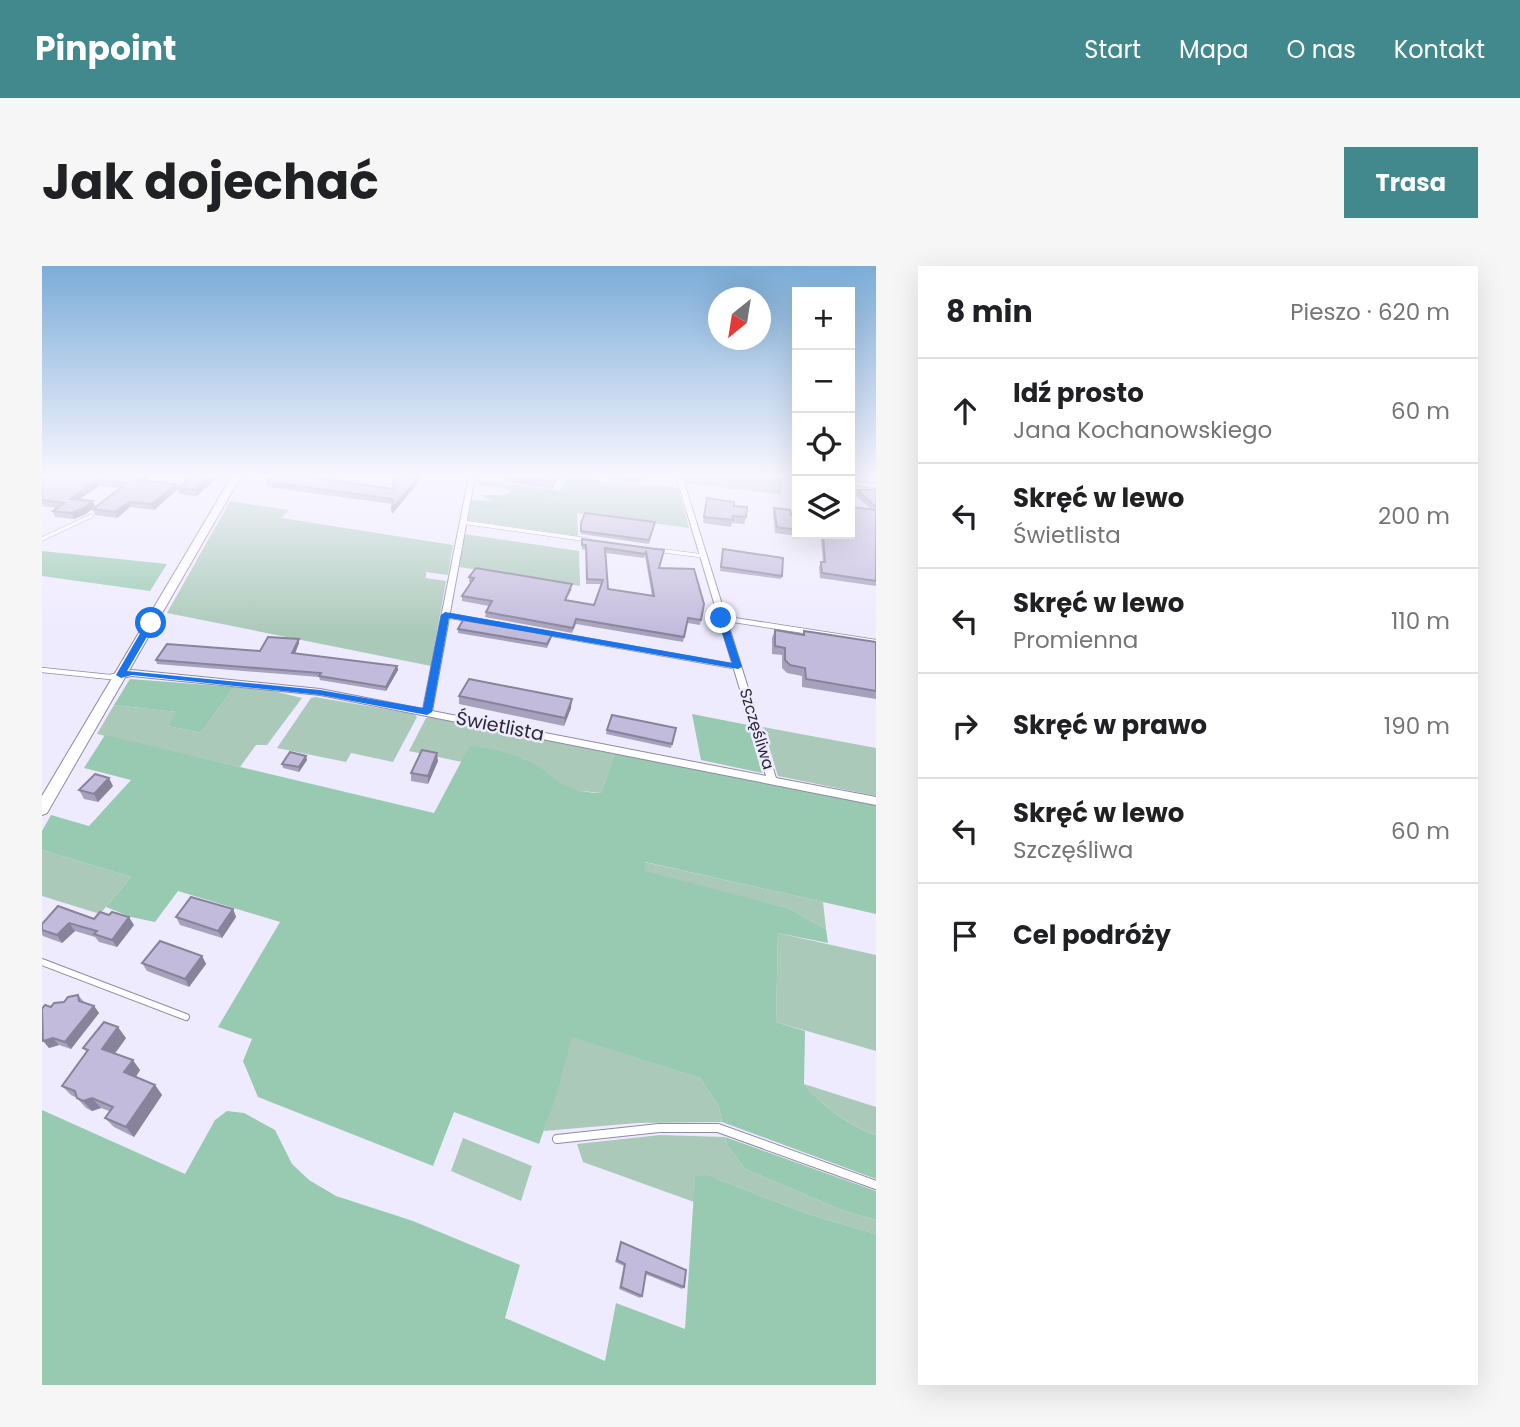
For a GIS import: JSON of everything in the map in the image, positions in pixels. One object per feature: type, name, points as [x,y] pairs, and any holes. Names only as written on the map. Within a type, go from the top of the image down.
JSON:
[{"type":"street","points":[[42,809],[207,528]]},
{"type":"street","points":[[427,712],[461,528]]},
{"type":"street","name":"Szczęśliwa","points":[[695,528],[772,781]]},
{"type":"street","name":"Świetlista","points":[[121,675],[132,673],[320,692],[876,801]]},
{"type":"lane","points":[[42,539],[65,528]]},
{"type":"lane","points":[[506,528],[597,541]]},
{"type":"lane","points":[[650,549],[703,556]]},
{"type":"lane","points":[[445,615],[738,667]]},
{"type":"lane","points":[[721,618],[876,642]]},
{"type":"lane","points":[[42,670],[110,677],[121,675]]},
{"type":"lane","points":[[42,962],[186,1017]]},
{"type":"lane","points":[[557,1139],[659,1128],[718,1128],[876,1185]]},
{"type":"green space","points":[[215,528],[347,528],[453,545],[448,575],[426,572],[426,578],[446,581],[431,666],[167,613]]},
{"type":"green space","points":[[524,528],[578,528],[578,536]]},
{"type":"green space","points":[[464,534],[579,551],[580,586],[459,567]]},
{"type":"green space","points":[[42,551],[167,564],[150,591],[42,576]]},
{"type":"green space","points":[[130,679],[234,687],[201,733],[168,726],[176,712],[114,705]]},
{"type":"green space","points":[[234,687],[269,690],[302,698],[267,745],[256,745],[240,767],[97,734],[114,705],[177,712],[168,726],[201,733]]},
{"type":"green space","points":[[311,698],[414,714],[417,717],[393,762],[351,753],[346,762],[277,748]]},
{"type":"green space","points":[[692,714],[748,725],[762,773],[701,760]]},
{"type":"green space","points":[[426,718],[615,752],[601,793],[572,790],[555,782],[524,759],[470,745],[462,762],[409,751]]},
{"type":"green space","points":[[763,727],[876,748],[876,796],[778,776]]},
{"type":"green space","points":[[105,735],[434,813],[470,745],[521,758],[567,787],[587,792],[601,793],[615,752],[876,804],[876,914],[645,862],[644,871],[788,908],[826,929],[828,943],[778,933],[776,1022],[805,1031],[804,1084],[837,1114],[876,1135],[876,1179],[722,1122],[719,1107],[700,1078],[572,1037],[539,1144],[454,1112],[433,1166],[258,1097],[243,1061],[252,1039],[218,1027],[280,922],[178,891],[155,922],[131,917],[106,907],[131,877],[42,850],[42,831],[51,815],[89,826],[131,780],[84,768]]},
{"type":"green space","points":[[42,850],[131,877],[100,914],[42,896]]},
{"type":"green space","points":[[644,862],[823,902],[826,929],[788,908],[644,872]]},
{"type":"green space","points":[[778,933],[876,955],[876,1051],[776,1022]]},
{"type":"green space","points":[[571,1036],[700,1078],[719,1107],[722,1122],[637,1123],[544,1131]]},
{"type":"green space","points":[[804,1084],[876,1107],[876,1135],[837,1114]]},
{"type":"green space","points":[[42,1110],[185,1174],[215,1120],[227,1111],[244,1113],[275,1130],[292,1164],[309,1180],[336,1196],[413,1221],[520,1265],[505,1318],[605,1361],[616,1303],[685,1329],[695,1177],[705,1175],[808,1214],[876,1234],[876,1385],[42,1385]]},
{"type":"green space","points":[[660,1135],[725,1137],[727,1145],[745,1169],[844,1211],[876,1220],[876,1234],[808,1214],[717,1179],[695,1178],[694,1202],[583,1162],[577,1144]]},
{"type":"green space","points":[[725,1137],[876,1191],[876,1220],[844,1211],[745,1169],[727,1145]]},
{"type":"green space","points":[[463,1138],[532,1166],[521,1201],[451,1171]]},
{"type":"building","points":[[581,528],[653,528],[649,540],[581,531]]},
{"type":"building","points":[[855,528],[876,528],[876,581],[822,573],[821,562],[825,562],[823,539],[855,539]]},
{"type":"building","points":[[582,539],[664,550],[659,568],[694,569],[704,604],[701,620],[688,618],[684,637],[576,619],[573,628],[486,612],[492,601],[462,596],[474,578],[469,577],[476,568],[572,584],[565,600],[594,605],[603,580],[587,579],[586,545],[582,545]],"holes":[[[605,548],[645,554],[646,551],[654,596],[608,589]]]},
{"type":"building","points":[[723,549],[783,558],[782,576],[721,567]]},
{"type":"building","points":[[463,620],[552,635],[547,644],[458,629]]},
{"type":"building","points":[[775,630],[804,635],[804,631],[876,642],[876,691],[806,679],[805,668],[790,665],[785,660],[785,648],[775,646]]},
{"type":"building","points":[[268,637],[299,639],[292,653],[397,666],[386,687],[319,676],[321,673],[156,660],[167,644],[260,651]]},
{"type":"building","points":[[469,679],[572,699],[565,718],[459,696]]},
{"type":"building","points":[[612,715],[676,728],[672,744],[607,730]]},
{"type":"building","points":[[422,750],[437,753],[428,776],[411,773]]},
{"type":"building","points":[[290,752],[306,756],[299,767],[282,764]]},
{"type":"building","points":[[95,774],[109,778],[94,794],[79,790]]},
{"type":"building","points":[[191,897],[233,909],[218,931],[176,917]]},
{"type":"building","points":[[58,906],[94,919],[100,912],[129,917],[112,940],[94,934],[97,931],[69,923],[57,935],[42,930],[42,924]]},
{"type":"building","points":[[160,941],[202,956],[185,979],[142,963]]},
{"type":"building","points":[[78,995],[79,1001],[94,1006],[65,1042],[53,1038],[43,1041],[42,1009],[45,1005],[51,1007],[54,1003],[64,1002],[68,997]]},
{"type":"building","points":[[104,1022],[118,1027],[102,1049],[133,1060],[124,1072],[155,1085],[126,1127],[105,1118],[113,1107],[92,1098],[83,1101],[77,1098],[75,1091],[62,1086],[88,1050],[83,1048]]},
{"type":"building","points":[[621,1242],[686,1270],[684,1287],[646,1272],[642,1296],[621,1287],[625,1264],[617,1260]]},
{"type":"route","points":[[151,623],[121,675],[132,673],[320,692],[427,712],[445,615],[738,667],[721,618]]}]
